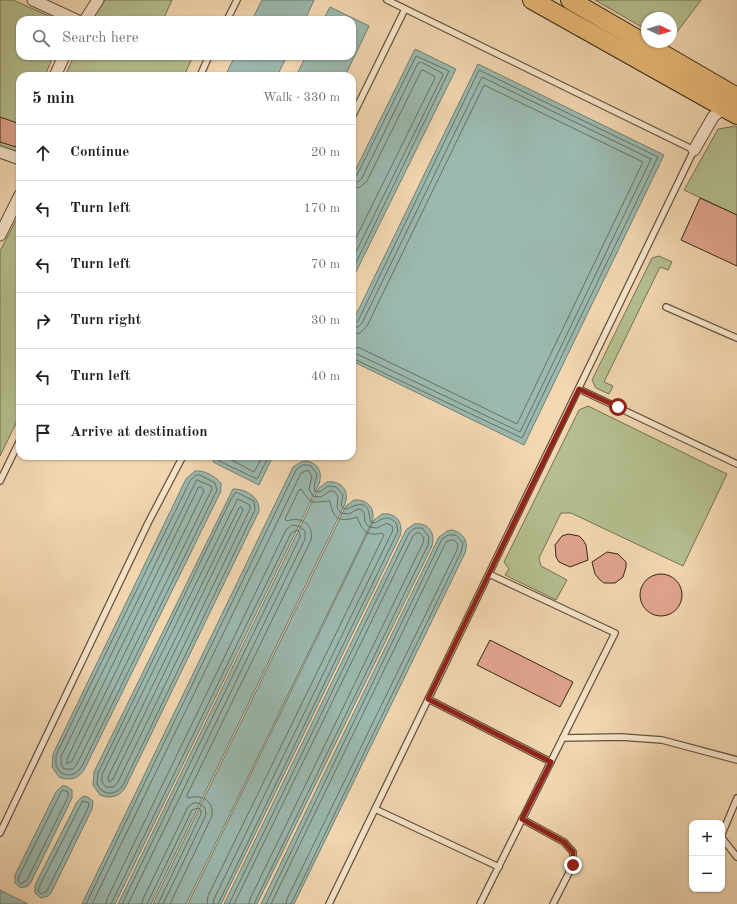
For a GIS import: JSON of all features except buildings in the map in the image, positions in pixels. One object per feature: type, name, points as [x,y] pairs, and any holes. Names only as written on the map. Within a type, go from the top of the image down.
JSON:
[{"type":"main road","points":[[532,0],[732,103]]},
{"type":"main road","points":[[570,0],[732,103]]},
{"type":"street","points":[[33,0],[67,16]]},
{"type":"street","points":[[88,16],[98,0]]},
{"type":"street","points":[[57,72],[62,60]]},
{"type":"street","points":[[694,150],[713,117],[732,103]]},
{"type":"street","points":[[0,152],[16,157]]},
{"type":"street","points":[[0,235],[16,203]]},
{"type":"lane","points":[[229,16],[237,0]]},
{"type":"lane","points":[[329,904],[694,150],[387,0]]},
{"type":"lane","points":[[356,108],[405,9]]},
{"type":"lane","points":[[202,72],[207,60]]},
{"type":"lane","points":[[666,307],[737,338]]},
{"type":"lane","points":[[579,389],[737,464]]},
{"type":"lane","points":[[0,481],[16,448]]},
{"type":"lane","points":[[0,833],[148,523],[181,460]]},
{"type":"lane","points":[[480,904],[615,633],[489,574]]},
{"type":"lane","points":[[428,699],[551,762]]},
{"type":"lane","points":[[563,738],[621,737],[662,740],[737,760]]},
{"type":"lane","points":[[725,827],[737,798]]},
{"type":"lane","points":[[375,809],[499,867]]},
{"type":"lane","points":[[522,819],[564,842],[573,852],[573,865],[553,904]]},
{"type":"lane","points":[[725,842],[737,857]]},
{"type":"green space","points":[[0,0],[13,0],[49,16],[16,16],[16,60],[51,60],[47,72],[16,72],[16,151],[0,146]]},
{"type":"green space","points":[[105,0],[172,0],[165,16],[95,16]]},
{"type":"green space","points":[[595,0],[701,0],[677,32],[677,12],[641,12],[641,27]]},
{"type":"green space","points":[[72,60],[191,60],[186,72],[67,72]]},
{"type":"green space","points":[[736,126],[737,215],[684,190],[718,129]]},
{"type":"green space","points":[[16,221],[16,423],[0,456],[0,251]]},
{"type":"green space","points":[[659,256],[672,262],[668,270],[660,267],[604,382],[613,386],[609,394],[596,388],[592,380],[652,258]]},
{"type":"green space","points":[[588,406],[727,474],[683,566],[571,513],[561,513],[539,558],[541,566],[567,580],[556,600],[505,575],[509,569],[504,562],[579,410]]},
{"type":"water","points":[[262,0],[314,0],[307,16],[254,16]]},
{"type":"water","points":[[330,7],[348,16],[325,16]]},
{"type":"water","points":[[356,20],[369,26],[356,53]]},
{"type":"water","points":[[415,49],[456,69],[356,272],[356,169]]},
{"type":"water","points":[[233,60],[285,60],[279,72],[227,72]]},
{"type":"water","points":[[304,60],[353,60],[347,72],[298,72]]},
{"type":"water","points":[[478,64],[664,155],[524,445],[356,363],[356,315]]},
{"type":"water","points":[[214,460],[271,460],[259,485],[213,462]]},
{"type":"water","points":[[306,461],[314,464],[320,472],[319,484],[115,904],[82,904],[293,467]]},
{"type":"water","points":[[195,471],[209,474],[216,478],[221,483],[221,491],[83,772],[77,777],[70,779],[59,777],[52,767],[53,754],[186,479]]},
{"type":"water","points":[[327,482],[336,483],[343,487],[346,495],[345,504],[151,904],[118,904],[319,488]]},
{"type":"water","points":[[233,489],[243,490],[255,498],[259,506],[259,511],[124,790],[118,795],[111,797],[100,795],[93,785],[94,772]]},
{"type":"water","points":[[354,500],[363,501],[370,506],[373,513],[372,522],[186,904],[153,904],[346,506]]},
{"type":"water","points":[[382,514],[391,515],[398,519],[401,527],[400,536],[221,904],[188,904],[374,520]]},
{"type":"water","points":[[414,524],[423,525],[430,529],[433,537],[432,546],[257,904],[224,904],[406,530]]},
{"type":"water","points":[[452,530],[460,533],[464,538],[466,542],[465,553],[294,904],[261,904],[439,537],[447,531]]},
{"type":"water","points":[[62,786],[66,786],[72,790],[72,798],[31,882],[28,886],[21,888],[15,883],[15,875],[56,792]]},
{"type":"water","points":[[86,796],[93,801],[92,809],[51,893],[48,896],[41,898],[35,893],[35,885],[77,802],[82,797]]},
{"type":"water","points":[[0,890],[28,904],[0,904]]},
{"type":"route","points":[[573,865],[573,852],[564,842],[522,819],[551,762],[428,699],[579,389],[618,407]]}]
